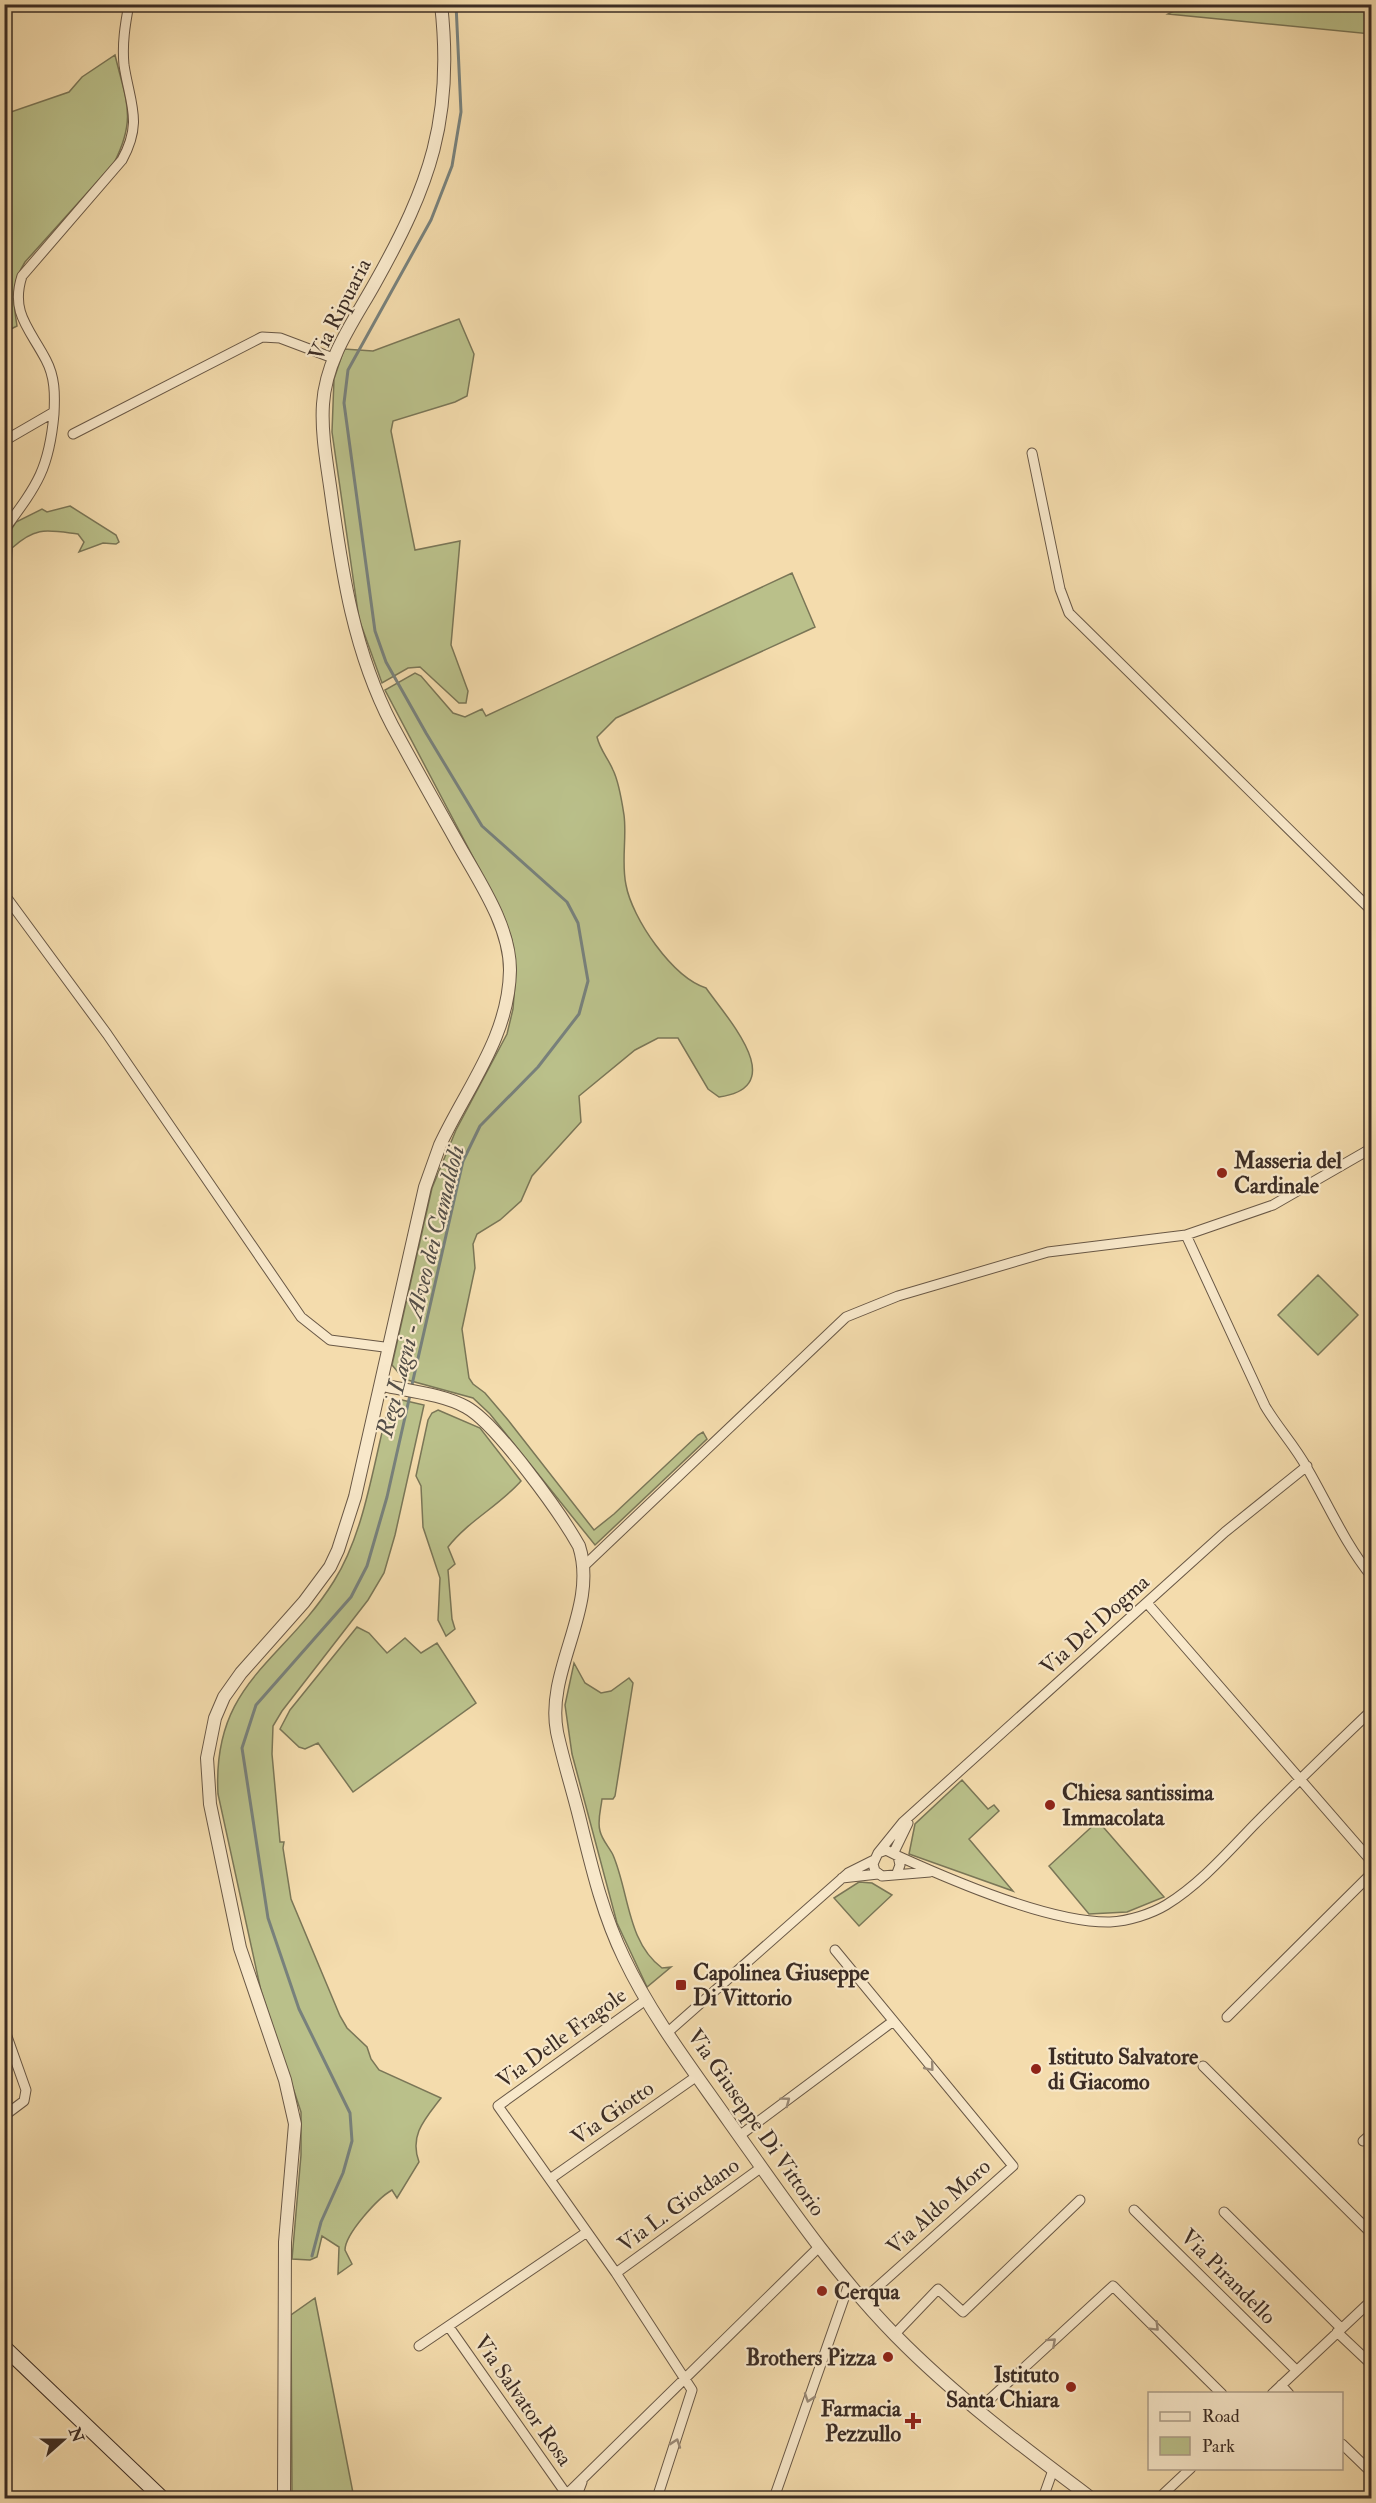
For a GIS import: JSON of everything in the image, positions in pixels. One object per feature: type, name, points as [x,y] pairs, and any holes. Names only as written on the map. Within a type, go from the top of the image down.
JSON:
[{"type":"main road","points":[[4,2347],[162,2499]]},
{"type":"street","points":[[4,530],[33,491],[46,465],[54,412],[53,378],[47,361],[26,327],[19,309],[17,291],[22,276],[122,160],[131,144],[135,126],[134,111],[124,65],[123,39],[129,4]]},
{"type":"street","name":"Via Ripuaria","points":[[284,2499],[285,2242],[295,2147],[295,2124],[285,2080],[240,1948],[210,1804],[207,1758],[215,1718],[224,1697],[241,1673],[304,1602],[330,1567],[338,1550],[355,1497],[382,1385],[387,1348],[425,1187],[440,1146],[503,1020],[510,966],[498,918],[391,723],[369,674],[355,631],[340,561],[325,449],[323,405],[333,358],[405,228],[430,169],[445,99],[441,4]]},
{"type":"street","points":[[73,434],[262,337],[280,338],[333,358]]},
{"type":"street","points":[[4,441],[54,412]]},
{"type":"street","points":[[1032,453],[1060,589],[1069,613],[1371,911]]},
{"type":"street","points":[[4,894],[106,1034],[301,1317],[330,1340],[387,1348]]},
{"type":"street","points":[[584,1566],[846,1317],[898,1296],[1048,1252],[1186,1235],[1273,1205],[1371,1148]]},
{"type":"street","points":[[1186,1235],[1265,1406],[1307,1466],[1351,1548],[1371,1577]]},
{"type":"street","name":"Via Giuseppe Di Vittorio","points":[[382,1385],[464,1406],[491,1426],[572,1532],[579,1546],[584,1566],[583,1587],[557,1696],[557,1732],[605,1913],[624,1958],[668,2032],[819,2247],[894,2335],[978,2410],[1091,2499]]},
{"type":"street","name":"Via Del Dogma","points":[[876,1857],[890,1836],[1147,1602],[1225,1532],[1307,1466]]},
{"type":"street","points":[[1147,1602],[1371,1862]]},
{"type":"street","points":[[668,2032],[842,1878],[857,1866],[886,1850],[932,1872],[1070,1918],[1112,1922],[1150,1913],[1180,1896],[1202,1878],[1371,1710]]},
{"type":"street","points":[[897,1873],[900,1865],[896,1854],[913,1816]]},
{"type":"street","points":[[876,1857],[874,1868],[878,1874]]},
{"type":"street","points":[[842,1878],[878,1874],[886,1877],[897,1873],[932,1872]]},
{"type":"street","points":[[1227,2017],[1371,1873]]},
{"type":"street","points":[[739,2136],[892,2022],[835,1950]]},
{"type":"street","name":"Via Delle Fragole","points":[[550,2179],[498,2106],[647,1999]]},
{"type":"street","name":"Via Aldo Moro","points":[[863,2300],[1013,2166],[892,2022]]},
{"type":"street","points":[[4,2028],[26,2090],[24,2101],[4,2116]]},
{"type":"street","points":[[1203,2066],[1371,2234]]},
{"type":"street","name":"Via Giotto","points":[[550,2179],[698,2076]]},
{"type":"street","points":[[1363,2141],[1371,2133]]},
{"type":"street","name":"Via L. Giotdano","points":[[616,2273],[762,2166]]},
{"type":"street","points":[[550,2179],[686,2376],[692,2396],[657,2499]]},
{"type":"street","points":[[894,2335],[938,2289],[963,2312],[1080,2200]]},
{"type":"street","name":"Via Pirandello","points":[[1134,2210],[1296,2370]]},
{"type":"street","points":[[1224,2212],[1371,2365]]},
{"type":"street","name":"Via Salvator Rosa","points":[[419,2346],[587,2232]]},
{"type":"street","name":"Via Salvator Rosa","points":[[449,2327],[569,2497],[582,2480],[686,2376],[819,2247]]},
{"type":"street","points":[[774,2499],[849,2284]]},
{"type":"street","points":[[978,2410],[1113,2286],[1220,2392]]},
{"type":"street","points":[[1274,2392],[1371,2300]]},
{"type":"street","points":[[1281,2385],[1287,2392]]},
{"type":"street","points":[[1343,2446],[1371,2473]]},
{"type":"street","points":[[1043,2499],[1053,2470]]},
{"type":"street","points":[[1159,2499],[1190,2470]]},
{"type":"green space","points":[[1188,4],[1371,5],[1371,34],[1168,14]]},
{"type":"green space","points":[[115,55],[127,109],[125,134],[121,147],[114,163],[25,262],[17,278],[14,293],[17,326],[5,332],[5,114],[69,92],[82,77]]},
{"type":"green space","points":[[459,319],[474,354],[467,396],[455,402],[393,421],[391,431],[415,550],[460,541],[451,645],[468,691],[466,703],[459,703],[420,667],[408,668],[382,683],[359,619],[332,432],[334,379],[344,349],[373,351]]},
{"type":"green space","points":[[70,506],[116,535],[119,542],[116,544],[103,543],[79,552],[84,542],[78,534],[42,531],[28,536],[12,548],[11,562],[5,571],[5,539],[16,522],[42,509],[47,512]]},
{"type":"green space","points":[[792,573],[815,627],[616,718],[597,737],[615,775],[620,792],[625,824],[626,885],[636,913],[655,945],[667,959],[693,982],[706,988],[727,1016],[747,1050],[752,1066],[751,1080],[740,1091],[719,1097],[708,1089],[678,1038],[658,1038],[635,1050],[579,1096],[581,1122],[532,1176],[521,1201],[500,1220],[477,1234],[473,1244],[475,1268],[462,1329],[469,1378],[508,1420],[594,1530],[698,1435],[703,1432],[707,1439],[595,1545],[490,1414],[473,1398],[404,1379],[392,1365],[432,1188],[456,1130],[507,1034],[513,1009],[516,969],[512,940],[502,912],[385,690],[415,673],[421,676],[453,713],[465,717],[482,709],[486,716]]},
{"type":"green space","points":[[1318,1275],[1358,1315],[1318,1355],[1278,1315]]},
{"type":"green space","points":[[402,1400],[424,1405],[395,1535],[384,1573],[368,1600],[282,1711],[273,1726],[272,1754],[280,1842],[284,1842],[291,1899],[340,2016],[347,2028],[367,2047],[371,2059],[379,2070],[441,2098],[424,2120],[417,2135],[416,2152],[419,2162],[397,2198],[392,2190],[386,2194],[356,2226],[346,2243],[345,2250],[352,2264],[338,2274],[339,2247],[322,2236],[317,2257],[310,2260],[292,2259],[301,2155],[301,2112],[261,1991],[218,1794],[219,1756],[226,1725],[239,1699],[255,1676],[314,1609],[344,1563],[366,1503],[385,1420],[389,1410]]},
{"type":"green space","points":[[438,1410],[480,1428],[521,1481],[465,1529],[448,1547],[455,1564],[448,1570],[452,1619],[455,1629],[446,1636],[438,1620],[440,1578],[423,1527],[421,1486],[416,1476],[428,1420],[432,1413]]},
{"type":"green space","points":[[357,1627],[369,1633],[387,1653],[405,1638],[421,1653],[437,1643],[476,1703],[353,1792],[318,1743],[305,1749],[299,1747],[280,1729],[290,1710]]},
{"type":"green space","points":[[574,1663],[585,1683],[601,1693],[611,1691],[629,1678],[633,1683],[615,1796],[613,1799],[602,1799],[599,1827],[613,1855],[630,1916],[642,1945],[662,1968],[671,1967],[647,1987],[617,1923],[572,1754],[565,1705]]},
{"type":"green space","points":[[962,1780],[988,1809],[994,1805],[999,1811],[969,1839],[1013,1891],[909,1854],[915,1824]]},
{"type":"green space","points":[[1098,1821],[1164,1897],[1127,1912],[1089,1914],[1049,1866]]},
{"type":"green space","points":[[859,1882],[872,1883],[892,1895],[859,1926],[834,1898]]},
{"type":"green space","points":[[315,2298],[354,2498],[292,2498],[291,2315]]},
{"type":"waterway","name":"Regi Lagni - Alveo dei Camaldoli","points":[[411,1389],[463,1161],[480,1126],[538,1067],[579,1014],[588,981],[578,923],[567,902],[482,826],[386,662],[375,631],[344,403],[348,370],[431,220],[452,166],[461,112],[456,4]]},
{"type":"waterway","name":"Regi Lagni - Alveo dei Camaldoli","points":[[312,2256],[321,2222],[343,2173],[352,2141],[350,2113],[299,2009],[268,1918],[242,1748],[256,1705],[351,1597],[367,1566],[387,1497],[410,1395]]},
{"type":"place","name":"Masseria del Cardinale","points":[[1222,1173]]},
{"type":"place","name":"Chiesa santissima Immacolata","points":[[1050,1805]]},
{"type":"place","name":"Capolinea Giuseppe Di Vittorio","points":[[681,1985]]},
{"type":"place","name":"Istituto Salvatore di Giacomo","points":[[1036,2069]]},
{"type":"place","name":"Cerqua","points":[[822,2291]]},
{"type":"place","name":"Brothers Pizza","points":[[888,2357]]},
{"type":"place","name":"Istituto Santa Chiara","points":[[1071,2387]]},
{"type":"place","name":"Farmacia Pezzullo","points":[[913,2421]]}]
